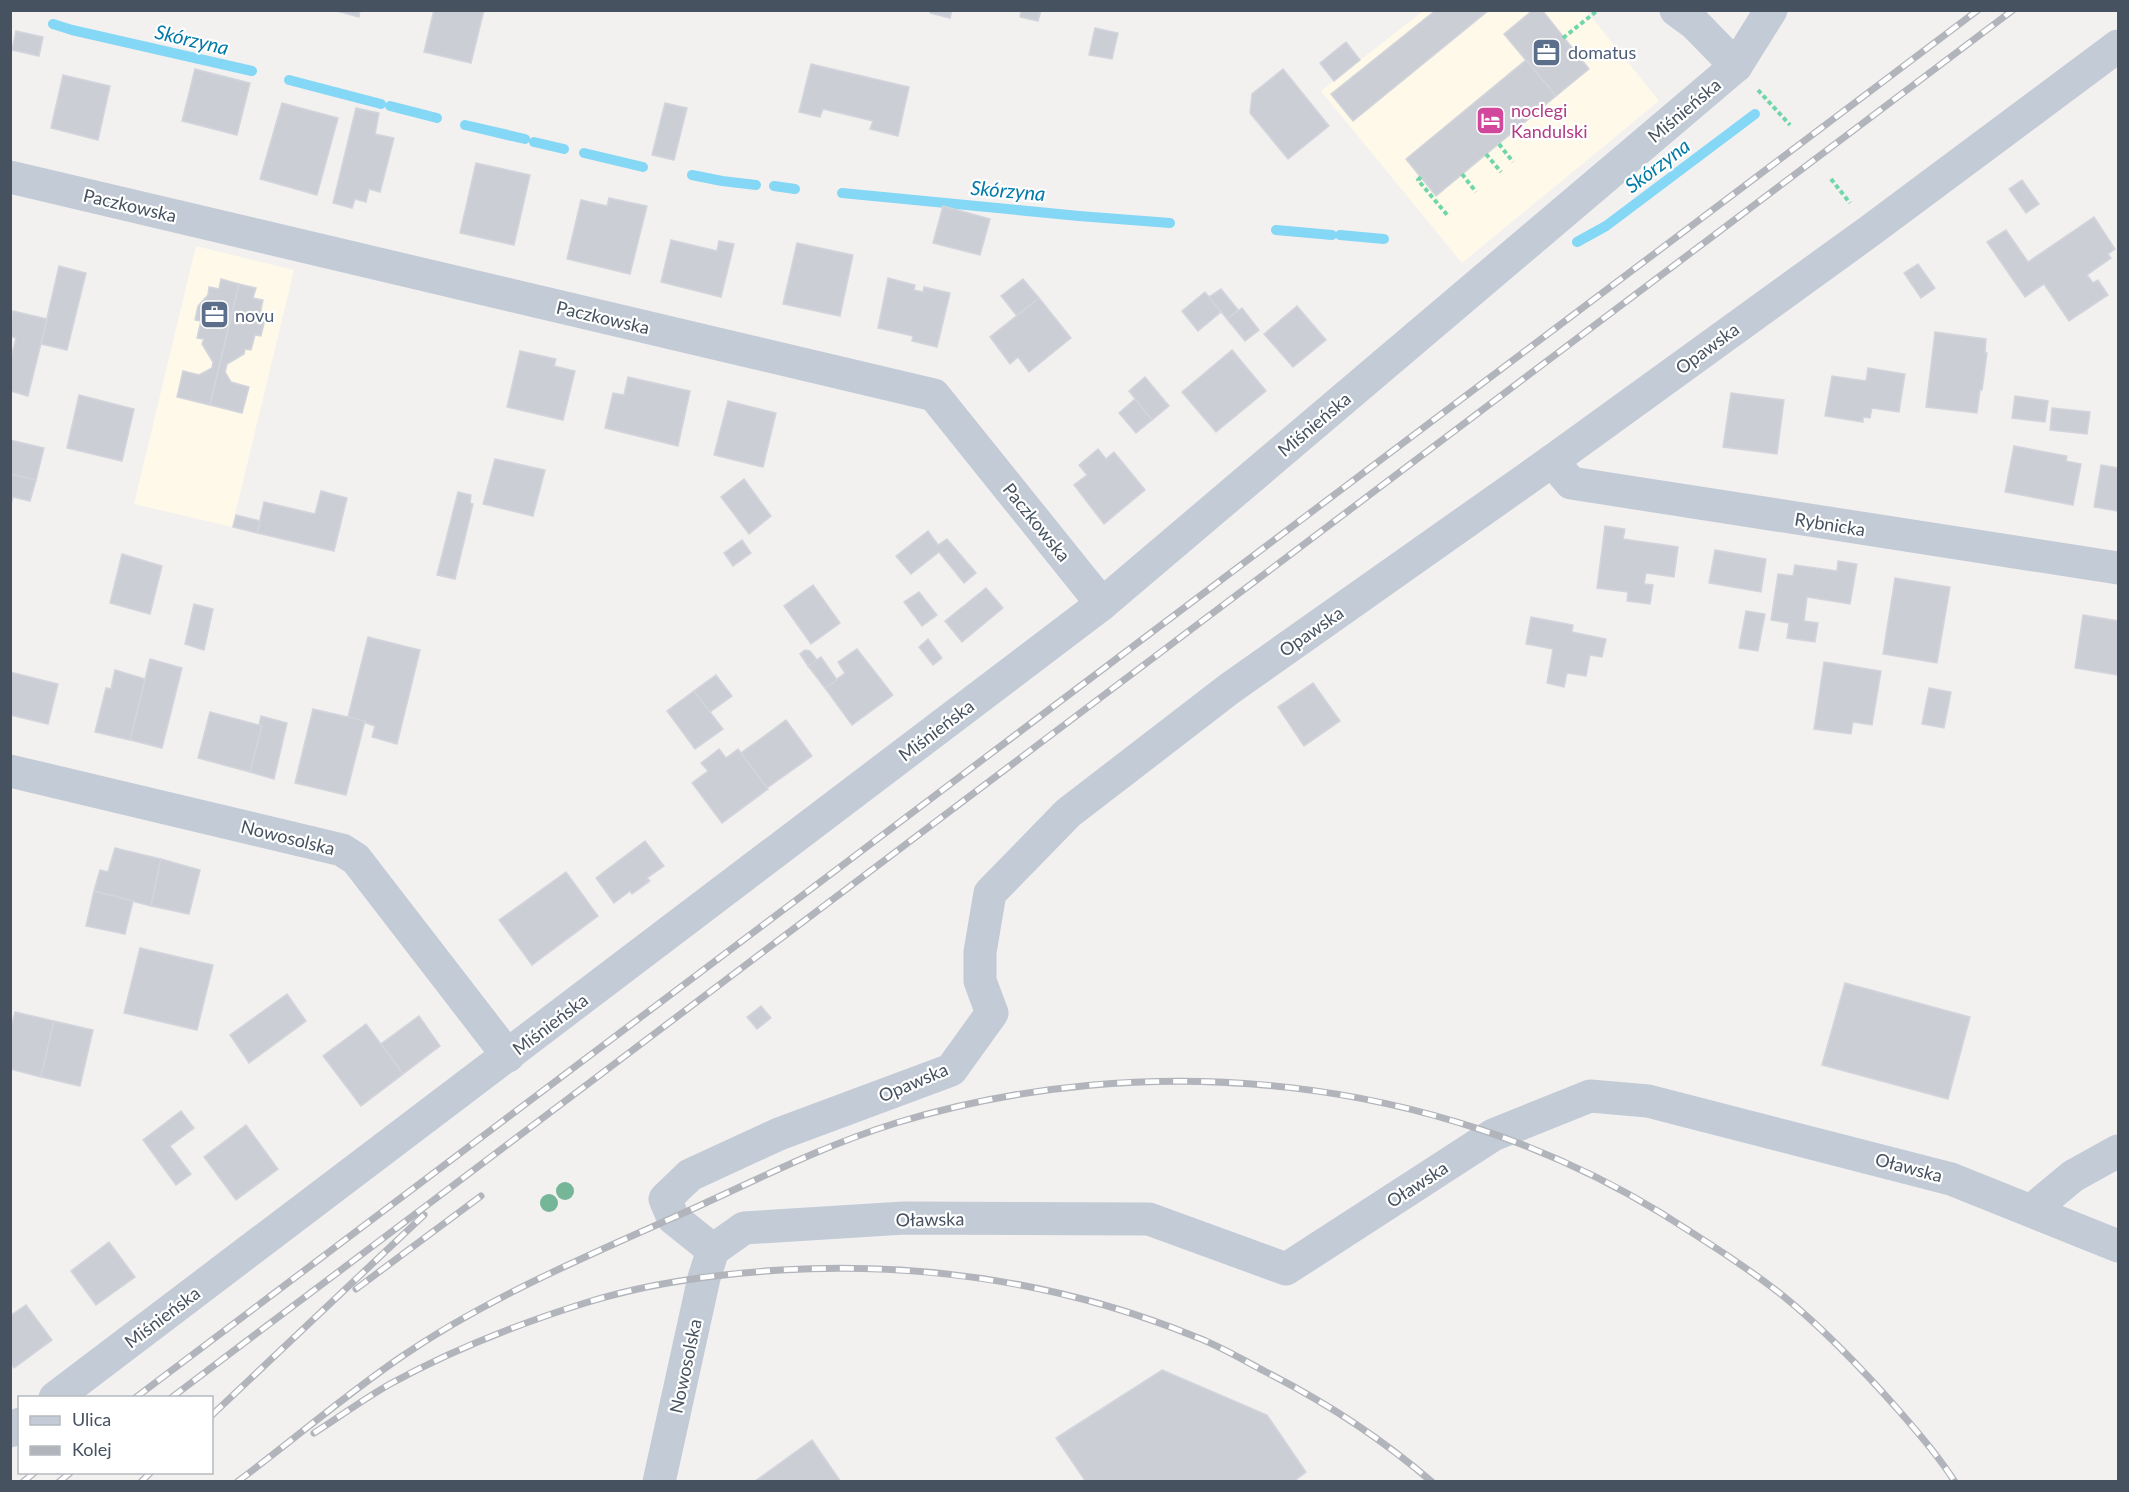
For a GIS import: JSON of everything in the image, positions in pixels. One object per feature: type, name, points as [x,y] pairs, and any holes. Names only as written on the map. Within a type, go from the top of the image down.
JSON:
[{"type":"street","points":[[1676,10],[1695,24],[1736,66]]},
{"type":"street","name":"Miśnieńska","points":[[58,1396],[1102,604],[1736,66],[1771,10]]},
{"type":"street","name":"Opawska","points":[[713,1250],[673,1218],[665,1199],[690,1174],[779,1134],[951,1070],[992,1013],[980,981],[980,952],[990,893],[1068,813],[1229,689],[1551,461],[1871,230],[2118,46]]},
{"type":"street","name":"Paczkowska","points":[[10,177],[934,395],[1102,604]]},
{"type":"street","name":"Rybnicka","points":[[1551,461],[1571,483],[2118,568]]},
{"type":"street","name":"Nowosolska","points":[[10,771],[342,850],[356,859],[508,1056]]},
{"type":"street","name":"Oławska","points":[[713,1250],[744,1228],[904,1218],[1149,1219],[1286,1269],[1493,1135],[1590,1096],[1648,1101],[1952,1179],[2118,1246]]},
{"type":"street","points":[[2032,1210],[2073,1176],[2118,1151]]},
{"type":"street","name":"Nowosolska","points":[[659,1482],[704,1278],[713,1250]]},
{"type":"path","points":[[1563,38],[1598,10]]},
{"type":"path","points":[[1736,66],[1790,125]]},
{"type":"path","points":[[1499,144],[1513,162]]},
{"type":"path","points":[[1486,154],[1501,172]]},
{"type":"path","points":[[1462,174],[1476,192]]},
{"type":"path","points":[[1421,177],[1418,180],[1448,216]]},
{"type":"shaded area","points":[[1586,10],[1659,101],[1462,263],[1321,91],[1423,11]]},
{"type":"shaded area","points":[[196,246],[294,270],[232,527],[134,504]]},
{"type":"building","points":[[333,10],[360,10],[359,17]]},
{"type":"building","points":[[434,10],[484,10],[471,63],[424,52]]},
{"type":"building","points":[[931,10],[952,10],[950,18],[930,13]]},
{"type":"building","points":[[1021,10],[1041,10],[1038,21],[1020,17]]},
{"type":"building","points":[[1436,10],[1489,10],[1353,121],[1331,94]]},
{"type":"building","points":[[1533,10],[1542,10],[1589,69],[1556,96],[1504,34]]},
{"type":"building","points":[[1095,28],[1118,33],[1112,59],[1089,55]]},
{"type":"building","points":[[16,31],[43,37],[39,56],[12,50]]},
{"type":"building","points":[[1346,42],[1360,60],[1334,81],[1320,63]]},
{"type":"building","name":"noclegi Kandulski","points":[[1526,60],[1556,96],[1436,196],[1406,159]]},
{"type":"building","points":[[811,64],[909,87],[898,136],[870,129],[873,121],[823,109],[820,117],[799,112]]},
{"type":"building","points":[[195,69],[250,83],[237,135],[182,121]]},
{"type":"building","points":[[1283,69],[1329,126],[1288,159],[1250,113],[1252,94]]},
{"type":"building","points":[[63,75],[110,86],[98,140],[51,128]]},
{"type":"building","points":[[282,103],[338,118],[317,195],[260,179]]},
{"type":"building","points":[[665,103],[687,108],[674,160],[652,155]]},
{"type":"building","points":[[356,108],[379,113],[375,134],[394,138],[380,192],[369,189],[366,202],[355,199],[352,208],[333,203]]},
{"type":"building","points":[[476,163],[530,175],[514,245],[460,233]]},
{"type":"building","points":[[2022,180],[2039,204],[2026,213],[2009,189]]},
{"type":"building","points":[[609,198],[647,206],[630,274],[567,259],[581,200],[607,206]]},
{"type":"building","points":[[943,206],[990,219],[980,255],[933,243]]},
{"type":"building","points":[[2094,217],[2115,249],[2108,254],[2111,258],[2087,275],[2093,283],[2098,280],[2108,295],[2069,321],[2044,284],[2025,297],[1987,242],[2006,230],[2028,262]]},
{"type":"building","points":[[671,240],[717,251],[719,241],[734,244],[721,297],[661,282]]},
{"type":"building","points":[[797,243],[853,255],[840,316],[783,304]]},
{"type":"building","points":[[1918,264],[1935,288],[1921,298],[1904,273]]},
{"type":"building","points":[[59,266],[86,273],[67,350],[41,344]]},
{"type":"building","points":[[888,278],[915,285],[914,290],[923,292],[924,287],[950,293],[937,347],[912,341],[913,336],[878,328]]},
{"type":"building","points":[[221,279],[239,284],[210,405],[177,397],[183,371],[199,375],[212,368],[213,362],[202,344],[204,339],[197,338],[201,321],[195,320],[198,306],[208,295],[209,287],[219,289]]},
{"type":"building","points":[[1023,279],[1039,298],[1017,316],[1001,296]]},
{"type":"building","points":[[239,284],[256,288],[253,298],[263,300],[261,309],[264,323],[261,336],[255,335],[251,350],[245,349],[244,354],[227,364],[225,372],[231,382],[249,387],[242,413],[210,405]]},
{"type":"building","points":[[1221,289],[1238,310],[1227,319],[1209,297]]},
{"type":"building","points":[[1205,292],[1221,312],[1198,331],[1182,311]]},
{"type":"building","points":[[1039,298],[1071,338],[1029,372],[1018,357],[1010,364],[990,337]]},
{"type":"building","points":[[1297,306],[1326,340],[1293,367],[1264,334]]},
{"type":"building","points":[[1242,308],[1259,330],[1245,341],[1227,319]]},
{"type":"building","points":[[13,311],[47,319],[28,396],[10,391],[10,362],[16,338],[10,336]]},
{"type":"building","points":[[1935,332],[1986,339],[1985,353],[1987,353],[1977,413],[1926,407]]},
{"type":"building","points":[[1232,350],[1266,391],[1216,432],[1182,392]]},
{"type":"building","points":[[520,351],[556,359],[554,366],[575,371],[563,420],[507,407]]},
{"type":"building","points":[[1868,368],[1905,374],[1899,412],[1872,408],[1870,418],[1863,417],[1863,422],[1825,416],[1832,376],[1866,381]]},
{"type":"building","points":[[628,377],[690,391],[678,446],[605,428],[613,393],[624,395]]},
{"type":"building","points":[[1145,377],[1169,406],[1152,420],[1129,391]]},
{"type":"building","points":[[1731,393],[1784,400],[1777,454],[1723,447]]},
{"type":"building","points":[[79,395],[134,409],[122,461],[67,448]]},
{"type":"building","points":[[2015,396],[2048,401],[2045,422],[2012,418]]},
{"type":"building","points":[[1135,399],[1152,420],[1136,433],[1119,413]]},
{"type":"building","points":[[728,401],[776,413],[763,467],[714,455]]},
{"type":"building","points":[[2052,408],[2090,412],[2087,434],[2050,430]]},
{"type":"building","points":[[10,440],[44,448],[36,480],[10,474]]},
{"type":"building","points":[[2014,446],[2067,456],[2066,461],[2081,464],[2073,505],[2005,492]]},
{"type":"building","points":[[1098,449],[1106,459],[1114,452],[1145,490],[1104,524],[1074,485],[1087,475],[1079,465]]},
{"type":"building","points":[[495,459],[545,470],[533,516],[483,504]]},
{"type":"building","points":[[2101,465],[2118,468],[2118,511],[2094,507]]},
{"type":"building","points":[[10,474],[36,480],[30,501],[13,497],[10,508]]},
{"type":"building","points":[[744,479],[771,516],[749,534],[721,497]]},
{"type":"building","points":[[321,491],[347,498],[334,551],[257,533],[264,502],[315,514]]},
{"type":"building","points":[[458,492],[471,495],[470,503],[473,504],[455,579],[437,575]]},
{"type":"building","points":[[236,515],[260,521],[257,533],[233,527]]},
{"type":"building","points":[[1605,526],[1625,529],[1623,539],[1678,547],[1674,577],[1646,573],[1644,584],[1653,585],[1650,604],[1627,601],[1628,592],[1597,588]]},
{"type":"building","points":[[928,531],[938,545],[947,539],[976,573],[964,583],[939,552],[911,574],[896,556]]},
{"type":"building","points":[[742,540],[751,553],[733,566],[724,553]]},
{"type":"building","points":[[1715,550],[1766,559],[1761,592],[1709,583]]},
{"type":"building","points":[[122,554],[162,566],[150,614],[110,603]]},
{"type":"building","points":[[1838,561],[1857,564],[1850,604],[1807,597],[1804,621],[1818,623],[1815,642],[1787,638],[1789,623],[1771,620],[1778,574],[1793,576],[1795,565],[1837,571]]},
{"type":"building","points":[[1895,578],[1950,587],[1937,663],[1883,654]]},
{"type":"building","points":[[813,585],[840,623],[811,644],[784,606]]},
{"type":"building","points":[[986,588],[1003,608],[962,642],[945,621]]},
{"type":"building","points":[[919,592],[937,615],[922,626],[904,602]]},
{"type":"building","points":[[194,604],[213,609],[204,650],[185,644]]},
{"type":"building","points":[[1746,611],[1765,614],[1758,651],[1739,648]]},
{"type":"building","points":[[2083,615],[2118,621],[2118,675],[2075,668]]},
{"type":"building","points":[[1531,617],[1573,625],[1572,632],[1606,639],[1602,657],[1590,655],[1586,676],[1567,673],[1564,687],[1547,683],[1553,649],[1526,644]]},
{"type":"building","points":[[368,637],[420,650],[397,744],[372,737],[375,726],[348,717]]},
{"type":"building","points":[[928,639],[942,658],[933,665],[919,647]]},
{"type":"building","points":[[857,649],[893,695],[852,725],[825,688],[845,673],[838,662]]},
{"type":"building","points":[[805,650],[810,651],[817,660],[808,666],[800,654]]},
{"type":"building","points":[[821,657],[837,680],[825,688],[808,666]]},
{"type":"building","points":[[150,659],[182,668],[162,748],[130,740]]},
{"type":"building","points":[[1824,662],[1881,671],[1872,725],[1853,722],[1851,734],[1814,729]]},
{"type":"building","points":[[115,670],[145,679],[130,740],[95,732],[106,688],[111,689]]},
{"type":"building","points":[[10,672],[58,684],[48,724],[10,715]]},
{"type":"building","points":[[716,675],[732,696],[710,712],[694,691]]},
{"type":"building","points":[[1313,683],[1340,721],[1304,746],[1278,707]]},
{"type":"building","points":[[1929,688],[1951,692],[1944,728],[1922,724]]},
{"type":"building","points":[[694,691],[723,729],[695,749],[667,711]]},
{"type":"building","points":[[313,709],[365,721],[346,795],[295,783]]},
{"type":"building","points":[[210,712],[262,726],[250,772],[198,758]]},
{"type":"building","points":[[261,716],[287,723],[274,779],[250,772],[262,726],[259,725]]},
{"type":"building","points":[[786,720],[812,756],[767,788],[741,753]]},
{"type":"building","points":[[719,749],[726,758],[738,749],[768,789],[722,823],[692,783],[708,771],[701,763]]},
{"type":"building","points":[[645,841],[664,866],[647,878],[650,881],[632,894],[630,891],[614,903],[596,878]]},
{"type":"building","points":[[115,848],[161,859],[151,906],[94,891],[100,870],[108,872]]},
{"type":"building","points":[[161,859],[200,870],[189,914],[151,906]]},
{"type":"building","points":[[566,872],[598,916],[532,965],[499,920]]},
{"type":"building","points":[[94,891],[133,901],[125,934],[86,926]]},
{"type":"building","points":[[140,948],[213,965],[197,1030],[124,1013]]},
{"type":"building","points":[[1845,983],[1970,1017],[1948,1099],[1822,1065]]},
{"type":"building","points":[[287,994],[306,1021],[249,1063],[230,1035]]},
{"type":"building","points":[[761,1006],[771,1018],[757,1029],[747,1017]]},
{"type":"building","points":[[15,1012],[54,1021],[41,1077],[10,1069],[10,1032]]},
{"type":"building","points":[[419,1016],[440,1046],[403,1074],[381,1044]]},
{"type":"building","points":[[54,1021],[93,1030],[80,1086],[41,1077]]},
{"type":"building","points":[[366,1024],[403,1074],[361,1106],[323,1056]]},
{"type":"building","points":[[181,1111],[194,1128],[170,1146],[191,1174],[176,1185],[143,1140]]},
{"type":"building","points":[[246,1125],[278,1169],[236,1200],[204,1157]]},
{"type":"building","points":[[109,1242],[135,1277],[96,1305],[71,1271]]},
{"type":"building","points":[[26,1305],[52,1340],[14,1368],[10,1363],[10,1316]]},
{"type":"building","points":[[1162,1370],[1267,1415],[1306,1472],[1293,1482],[1086,1482],[1056,1438]]},
{"type":"building","points":[[812,1440],[841,1482],[754,1482]]},
{"type":"waterway","name":"Skórzyna","points":[[53,24],[252,71]]},
{"type":"waterway","name":"Skórzyna","points":[[289,80],[381,104]]},
{"type":"waterway","name":"Skórzyna","points":[[390,106],[437,118]]},
{"type":"waterway","name":"Skórzyna","points":[[1577,242],[1606,226],[1755,114]]},
{"type":"waterway","name":"Skórzyna","points":[[465,125],[525,139]]},
{"type":"waterway","name":"Skórzyna","points":[[534,142],[564,149]]},
{"type":"waterway","name":"Skórzyna","points":[[584,153],[643,167]]},
{"type":"waterway","name":"Skórzyna","points":[[692,175],[756,185]]},
{"type":"waterway","name":"Skórzyna","points":[[774,186],[795,189]]},
{"type":"waterway","name":"Skórzyna","points":[[842,193],[1170,223]]},
{"type":"waterway","name":"Skórzyna","points":[[1276,230],[1332,235]]},
{"type":"waterway","name":"Skórzyna","points":[[1340,235],[1384,239]]},
{"type":"railway","points":[[138,1396],[1978,10]]},
{"type":"railway","points":[[174,1396],[2013,10]]},
{"type":"railway","points":[[237,1482],[380,1372],[465,1317],[566,1266],[838,1143],[896,1123],[992,1099],[1090,1085],[1189,1081],[1288,1087],[1386,1104],[1482,1130],[1574,1166],[1661,1213],[1738,1263],[1798,1308],[1829,1336],[1901,1413],[1955,1482]]},
{"type":"railway","points":[[356,1289],[481,1196]]},
{"type":"railway","points":[[213,1414],[424,1215]]},
{"type":"railway","points":[[314,1433],[390,1384],[437,1360],[510,1329],[609,1296],[682,1280],[732,1274],[834,1268],[887,1270],[940,1273],[1044,1290],[1146,1318],[1196,1337],[1231,1353],[1331,1408],[1393,1450],[1432,1482]]},
{"type":"railway","points":[[23,1482],[33,1474]]},
{"type":"railway","points":[[59,1482],[69,1474]]},
{"type":"railway","points":[[141,1482],[149,1474]]},
{"type":"place","name":"domatus","points":[[1547,52]]},
{"type":"place","name":"noclegi Kandulski","points":[[1490,120]]},
{"type":"place","name":"novu","points":[[214,315]]}]
